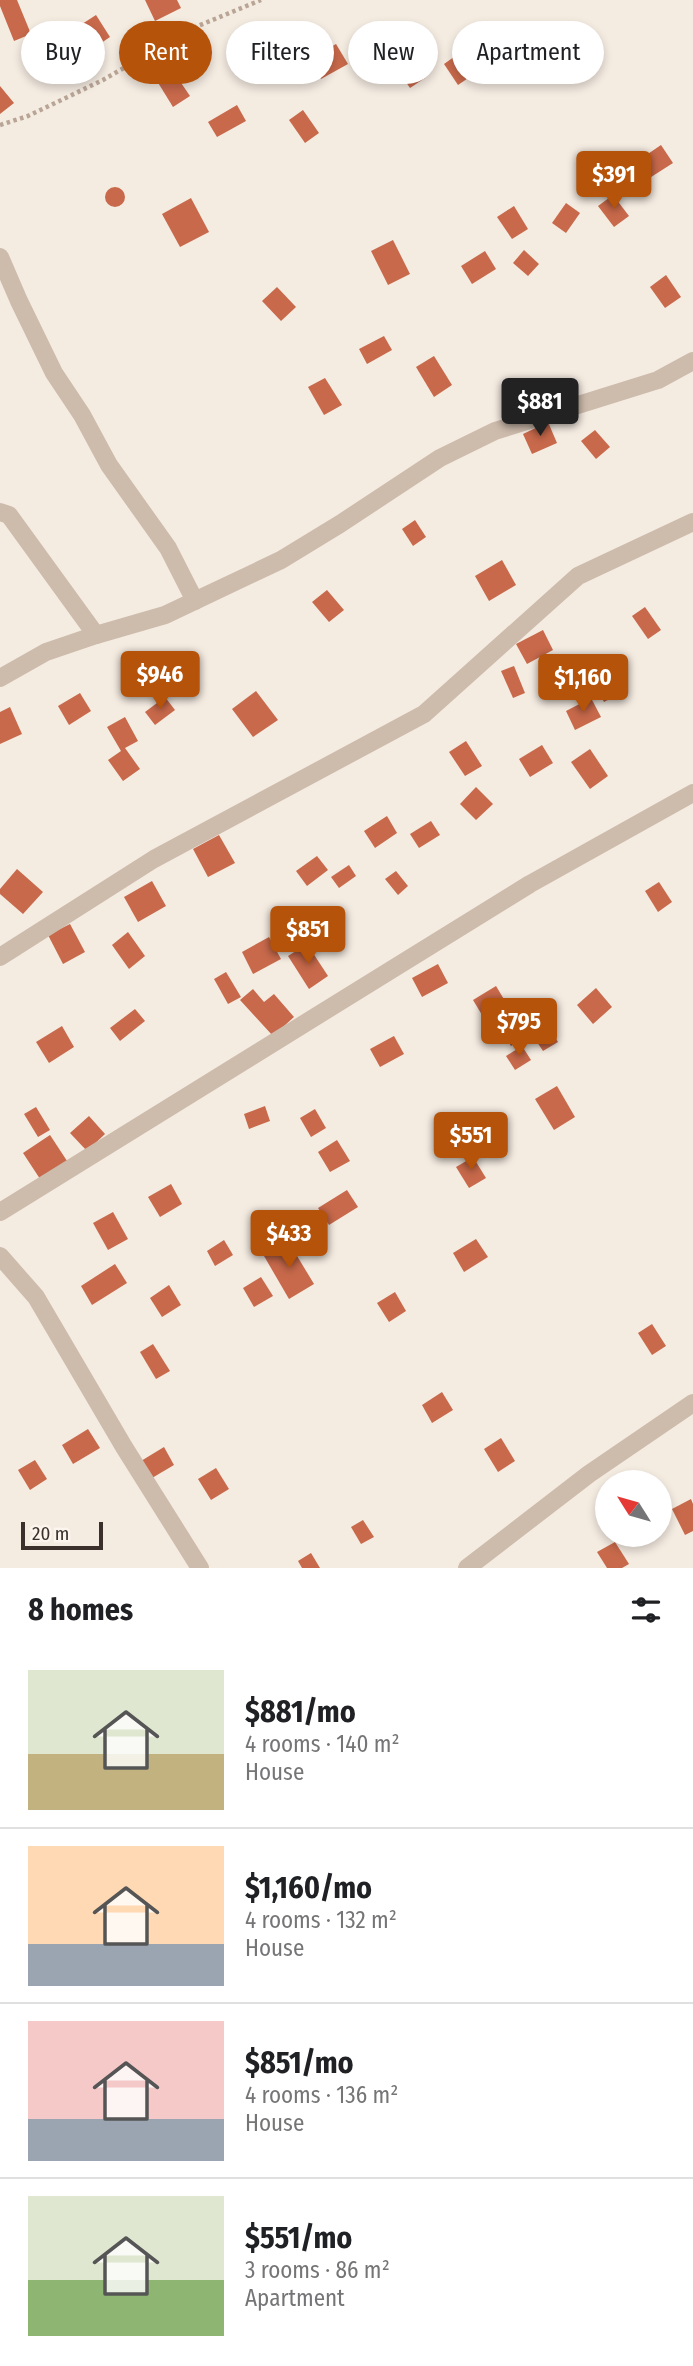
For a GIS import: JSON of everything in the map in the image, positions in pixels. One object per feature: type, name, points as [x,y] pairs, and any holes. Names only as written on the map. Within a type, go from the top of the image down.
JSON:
[{"type":"street","points":[[0,257],[54,373],[82,415],[109,465],[168,548],[195,601]]},
{"type":"street","points":[[0,678],[46,652],[165,615],[281,560],[440,458],[495,430],[658,380],[693,361]]},
{"type":"street","points":[[0,512],[9,515],[96,635]]},
{"type":"street","points":[[0,957],[154,859],[424,714],[578,576],[693,522]]},
{"type":"street","points":[[0,1212],[530,884],[693,793]]},
{"type":"street","points":[[0,1256],[36,1297],[124,1447],[200,1568]]},
{"type":"street","points":[[467,1568],[590,1474],[693,1403]]},
{"type":"path","points":[[0,125],[28,116],[103,80],[193,27],[261,0]]},
{"type":"building","points":[[0,0],[17,0],[26,21],[21,21],[21,38],[14,41]]},
{"type":"building","points":[[145,0],[177,0],[181,8],[155,21]]},
{"type":"building","points":[[96,15],[100,21],[87,21]]},
{"type":"building","points":[[336,44],[348,64],[334,72]]},
{"type":"building","points":[[452,58],[452,76],[444,64]]},
{"type":"building","points":[[159,84],[182,84],[190,96],[173,107]]},
{"type":"building","points":[[0,86],[14,103],[0,114]]},
{"type":"building","points":[[237,105],[246,121],[217,137],[208,122]]},
{"type":"building","points":[[303,110],[319,133],[305,143],[289,120]]},
{"type":"building","points":[[661,145],[673,163],[648,179],[636,162]]},
{"type":"building","points":[[111,187],[119,187],[125,197],[119,207],[111,207],[105,201],[105,193]]},
{"type":"building","points":[[613,195],[629,216],[614,227],[598,206]]},
{"type":"building","points":[[191,198],[209,232],[180,247],[162,214]]},
{"type":"building","points":[[566,203],[580,213],[566,233],[552,223]]},
{"type":"building","points":[[514,206],[528,229],[512,239],[497,217]]},
{"type":"building","points":[[393,240],[410,274],[388,285],[371,251]]},
{"type":"building","points":[[524,250],[539,264],[528,276],[513,263]]},
{"type":"building","points":[[485,251],[496,269],[472,284],[461,266]]},
{"type":"building","points":[[666,275],[681,297],[665,308],[650,287]]},
{"type":"building","points":[[277,287],[296,307],[281,321],[262,301]]},
{"type":"building","points":[[384,336],[392,350],[367,364],[359,349]]},
{"type":"building","points":[[434,356],[452,385],[434,397],[416,367]]},
{"type":"building","points":[[325,378],[342,405],[324,415],[308,387]]},
{"type":"building","points":[[548,422],[557,443],[532,454],[523,434]]},
{"type":"building","points":[[595,430],[610,447],[596,459],[581,441]]},
{"type":"building","points":[[415,520],[426,537],[413,546],[402,529]]},
{"type":"building","points":[[502,560],[516,585],[489,601],[475,576]]},
{"type":"building","points":[[327,590],[344,610],[329,622],[312,602]]},
{"type":"building","points":[[645,607],[661,630],[648,639],[632,616]]},
{"type":"building","points":[[543,630],[553,650],[527,664],[516,644]]},
{"type":"building","points":[[514,666],[525,693],[513,698],[501,671]]},
{"type":"building","points":[[609,666],[623,692],[604,702],[590,676]]},
{"type":"building","points":[[256,691],[278,720],[253,737],[232,709]]},
{"type":"building","points":[[80,693],[91,711],[69,725],[58,706]]},
{"type":"building","points":[[165,697],[175,710],[155,725],[145,712]]},
{"type":"building","points":[[591,698],[601,717],[575,730],[566,711]]},
{"type":"building","points":[[10,707],[22,734],[0,744],[0,712]]},
{"type":"building","points":[[125,717],[138,741],[125,748],[140,769],[123,781],[108,760],[121,751],[107,727]]},
{"type":"building","points":[[466,741],[482,766],[465,776],[449,752]]},
{"type":"building","points":[[542,745],[553,763],[530,777],[519,759]]},
{"type":"building","points":[[590,749],[608,776],[590,789],[571,762]]},
{"type":"building","points":[[476,787],[493,804],[476,820],[460,804]]},
{"type":"building","points":[[387,816],[397,833],[375,848],[364,831]]},
{"type":"building","points":[[431,821],[440,835],[419,848],[410,834]]},
{"type":"building","points":[[219,835],[235,863],[208,877],[193,849]]},
{"type":"building","points":[[317,856],[328,870],[307,886],[296,871]]},
{"type":"building","points":[[349,865],[356,876],[339,888],[331,877]]},
{"type":"building","points":[[17,869],[43,892],[23,914],[0,894],[0,889]]},
{"type":"building","points":[[396,871],[408,886],[398,895],[385,879]]},
{"type":"building","points":[[152,881],[166,906],[138,922],[124,897]]},
{"type":"building","points":[[659,882],[672,902],[658,912],[645,891]]},
{"type":"building","points":[[70,924],[85,952],[63,964],[48,935]]},
{"type":"building","points":[[128,932],[145,956],[129,969],[112,945]]},
{"type":"building","points":[[269,937],[281,959],[253,974],[242,952]]},
{"type":"building","points":[[307,944],[328,976],[309,989],[288,956]]},
{"type":"building","points":[[438,964],[448,983],[422,997],[412,978]]},
{"type":"building","points":[[226,972],[241,997],[228,1004],[214,979]]},
{"type":"building","points":[[496,986],[514,1016],[491,1030],[473,1000]]},
{"type":"building","points":[[596,988],[612,1007],[593,1024],[577,1005]]},
{"type":"building","points":[[253,989],[264,1002],[274,994],[294,1017],[273,1036],[240,1000]]},
{"type":"building","points":[[135,1009],[145,1021],[120,1041],[110,1028]]},
{"type":"building","points":[[519,1025],[526,1036],[511,1046],[504,1035]]},
{"type":"building","points":[[62,1026],[74,1047],[49,1063],[36,1042]]},
{"type":"building","points":[[548,1026],[558,1042],[543,1051],[533,1036]]},
{"type":"building","points":[[394,1036],[404,1054],[380,1067],[370,1049]]},
{"type":"building","points":[[522,1046],[531,1060],[515,1070],[506,1056]]},
{"type":"building","points":[[557,1086],[575,1117],[554,1130],[535,1099]]},
{"type":"building","points":[[265,1106],[270,1121],[249,1129],[244,1114]]},
{"type":"building","points":[[36,1107],[50,1130],[38,1137],[24,1114]]},
{"type":"building","points":[[315,1109],[326,1128],[311,1137],[300,1118]]},
{"type":"building","points":[[89,1116],[105,1134],[87,1151],[70,1133]]},
{"type":"building","points":[[50,1135],[71,1167],[44,1185],[23,1153]]},
{"type":"building","points":[[337,1140],[350,1161],[330,1172],[318,1152]]},
{"type":"building","points":[[473,1157],[486,1178],[469,1188],[456,1167]]},
{"type":"building","points":[[171,1184],[182,1204],[160,1217],[148,1197]]},
{"type":"building","points":[[347,1190],[358,1207],[329,1225],[318,1208]]},
{"type":"building","points":[[113,1212],[128,1239],[108,1250],[93,1223]]},
{"type":"building","points":[[476,1239],[488,1257],[464,1272],[453,1253]]},
{"type":"building","points":[[224,1240],[233,1255],[215,1266],[207,1251]]},
{"type":"building","points":[[288,1241],[314,1284],[289,1299],[264,1256]]},
{"type":"building","points":[[115,1264],[127,1283],[92,1305],[81,1286]]},
{"type":"building","points":[[261,1277],[273,1296],[254,1307],[243,1288]]},
{"type":"building","points":[[169,1285],[181,1305],[162,1317],[150,1298]]},
{"type":"building","points":[[395,1292],[406,1311],[389,1322],[377,1303]]},
{"type":"building","points":[[652,1324],[666,1346],[652,1355],[638,1333]]},
{"type":"building","points":[[153,1344],[170,1371],[156,1379],[140,1352]]},
{"type":"building","points":[[442,1392],[453,1410],[432,1423],[422,1405]]},
{"type":"building","points":[[88,1429],[100,1448],[73,1464],[62,1445]]},
{"type":"building","points":[[501,1438],[515,1461],[498,1472],[484,1449]]},
{"type":"building","points":[[164,1447],[174,1465],[152,1478],[141,1461]]},
{"type":"building","points":[[35,1460],[47,1479],[30,1490],[18,1470]]},
{"type":"building","points":[[216,1468],[229,1489],[211,1500],[198,1479]]},
{"type":"building","points":[[691,1499],[693,1531],[685,1535],[672,1509]]},
{"type":"building","points":[[363,1520],[374,1537],[361,1544],[351,1527]]},
{"type":"building","points":[[606,1547],[618,1547],[629,1564],[622,1568],[607,1568],[597,1552]]},
{"type":"building","points":[[311,1553],[320,1568],[302,1568],[298,1561]]}]
